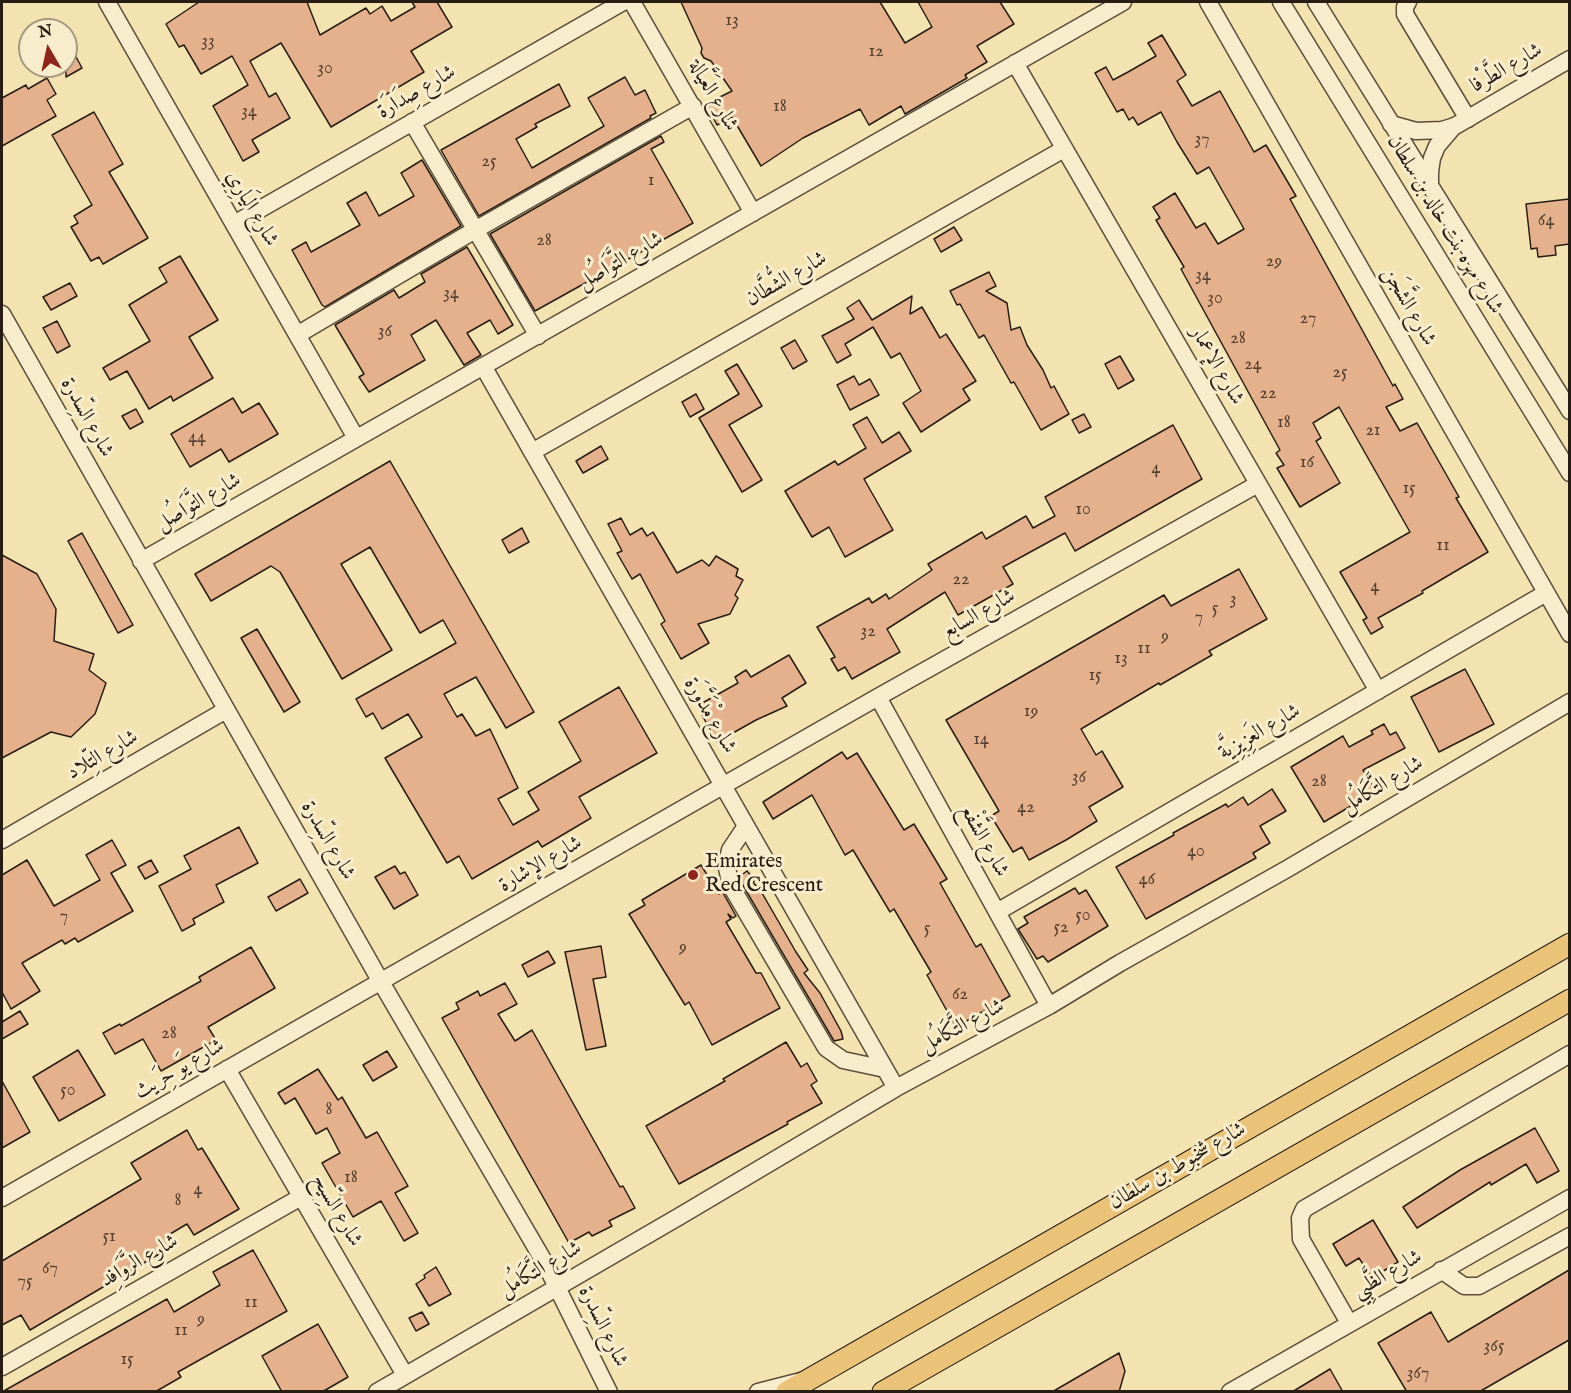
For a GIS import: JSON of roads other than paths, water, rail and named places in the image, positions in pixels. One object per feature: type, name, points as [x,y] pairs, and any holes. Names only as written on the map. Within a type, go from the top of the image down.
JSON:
[{"type":"main road","points":[[1462,1004],[1569,933]]},
{"type":"main road","name":"شارع شخبوط بن سلطان","points":[[787,1392],[1569,944]]},
{"type":"main road","points":[[883,1392],[1569,1000]]},
{"type":"street","name":"شارع صِدَارَة","points":[[234,224],[623,2]]},
{"type":"street","name":"شارع العَيَّالة","points":[[632,2],[753,213]]},
{"type":"street","name":"شارع التَّوَاصُل","points":[[141,561],[1123,2]]},
{"type":"street","name":"شارع الشَّجَن","points":[[1208,2],[1569,634]]},
{"type":"street","name":"شارع مهره بنت خالد بن سلطان","points":[[1281,2],[1569,473]]},
{"type":"street","name":"شارع مهره بنت خالد بن سلطان","points":[[1316,2],[1569,411]]},
{"type":"street","name":"شارع الطَّرْفا","points":[[1408,2],[1405,14],[1461,122]]},
{"type":"street","name":"شارع اليَارِي","points":[[111,3],[356,438]]},
{"type":"street","name":"شارع الطَّرْفا","points":[[1391,124],[1403,129],[1423,132],[1442,130],[1461,122],[1569,59]]},
{"type":"street","name":"شارع الإعمار","points":[[1015,63],[1378,691]]},
{"type":"street","points":[[297,334],[693,106]]},
{"type":"street","points":[[412,122],[538,336]]},
{"type":"street","name":"شارع الطَّرْفا","points":[[1430,185],[1432,158],[1437,146],[1445,135],[1461,122]]},
{"type":"street","name":"شارع الشُّطَّان","points":[[532,452],[1064,148]]},
{"type":"street","name":"شارع السِّدرة","points":[[2,314],[557,1287],[609,1392]]},
{"type":"street","name":"شارع مْدَوَّرَة","points":[[483,366],[896,1088]]},
{"type":"street","name":"شارع السابع","points":[[723,786],[1258,484]]},
{"type":"street","name":"شارع العَزِيزِيَّة","points":[[997,912],[1546,593]]},
{"type":"street","name":"شارع الشَّفْع","points":[[878,698],[1049,1006]]},
{"type":"street","name":"شارع التَّكَامُل","points":[[377,1392],[896,1088],[1049,1006],[1120,963],[1287,869],[1569,702]]},
{"type":"street","name":"شارع التِّلاد","points":[[2,840],[226,710]]},
{"type":"street","name":"شارع الإشارة","points":[[381,982],[723,786]]},
{"type":"street","points":[[746,826],[730,850],[727,868],[731,886],[826,1048],[843,1060],[885,1069]]},
{"type":"street","name":"شارع يَو حِرَيث","points":[[2,1198],[381,982]]},
{"type":"street","points":[[1349,1323],[1301,1239],[1300,1218],[1304,1209],[1569,1054]]},
{"type":"street","name":"شارع السِّيح","points":[[227,1069],[405,1375]]},
{"type":"street","name":"شارع الرَّوَافِد","points":[[2,1367],[301,1197]]},
{"type":"street","name":"شارع الظَّبِي","points":[[1234,1391],[1569,1198]]},
{"type":"street","points":[[1441,1270],[1464,1287],[1479,1286],[1569,1236]]},
{"type":"street","points":[[758,1392],[787,1383],[808,1380]]},
{"type":"place","name":"Emirates Red Crescent","points":[[693,875]]}]
